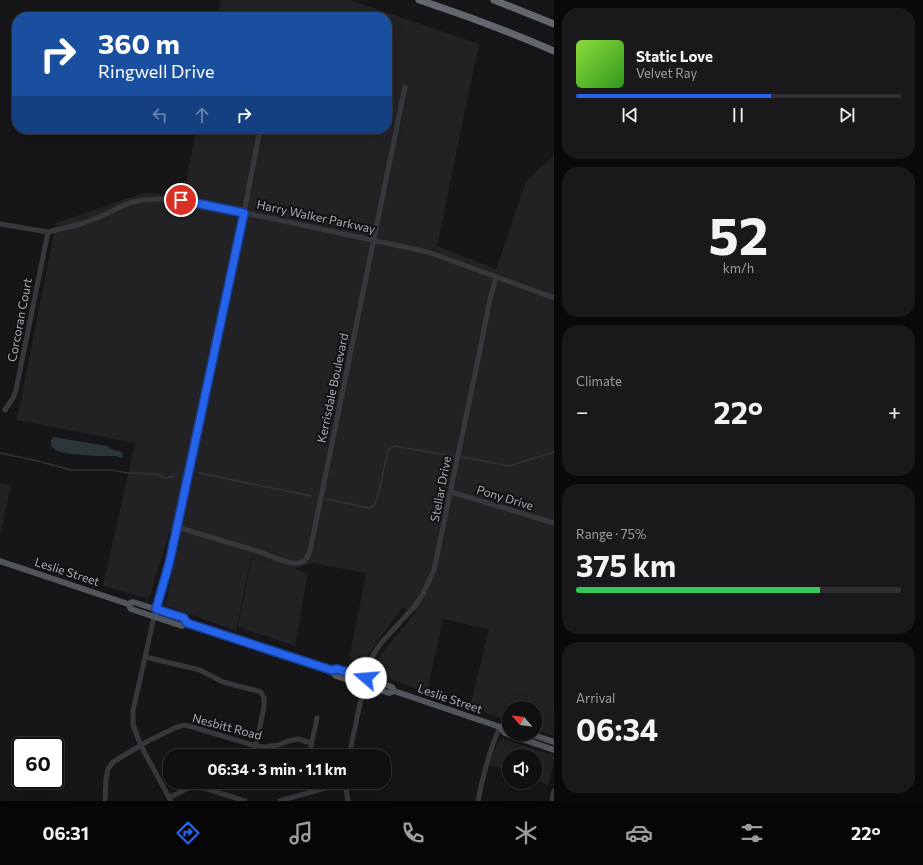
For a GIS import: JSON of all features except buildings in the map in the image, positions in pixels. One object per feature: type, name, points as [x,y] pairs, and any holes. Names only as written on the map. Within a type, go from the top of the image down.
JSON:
[{"type":"highway","points":[[419,0],[472,18],[530,40],[554,51]]},
{"type":"highway","points":[[494,0],[554,24]]},
{"type":"main road","name":"Leslie Street","points":[[0,561],[128,604],[133,602],[184,618],[187,623],[331,670],[337,669],[366,678],[392,687],[394,691],[500,727],[505,733],[554,750]]},
{"type":"main road","name":"Leslie Street","points":[[128,604],[131,609],[182,626],[187,623]]},
{"type":"main road","name":"Leslie Street","points":[[331,670],[336,676],[364,686],[389,693],[394,691]]},
{"type":"main road","points":[[542,738],[554,742]]},
{"type":"street","name":"Kerrisdale Boulevard","points":[[177,527],[290,563],[297,563],[306,560],[310,551],[405,87]]},
{"type":"street","points":[[245,801],[204,788],[192,787],[184,790],[170,800],[141,746],[133,725],[133,711],[154,616],[169,564],[244,213],[259,134]]},
{"type":"street","name":"Harry Walker Parkway","points":[[0,224],[48,232],[81,224],[129,204],[143,200],[174,199],[428,252],[554,298]]},
{"type":"street","name":"Corcoran Court","points":[[5,410],[13,398],[16,390],[48,232]]},
{"type":"street","name":"Stellar Drive","points":[[351,749],[368,666],[377,647],[414,607],[423,594],[436,561],[489,303],[496,277]]},
{"type":"street","name":"Pony Drive","points":[[451,492],[554,523]]},
{"type":"street","points":[[145,657],[200,670],[223,682],[261,692],[264,698],[264,707],[256,746]]},
{"type":"street","points":[[310,749],[317,718]]},
{"type":"street","name":"Nesbitt Road","points":[[105,801],[105,784],[108,768],[113,762],[167,731],[184,725],[256,746],[265,747],[298,740],[311,743]]},
{"type":"street","points":[[478,801],[484,772],[496,734],[500,727]]},
{"type":"street","points":[[280,801],[320,789]]},
{"type":"street","points":[[346,789],[348,801]]},
{"type":"street","points":[[552,801],[554,791]]},
{"type":"shaded area","points":[[221,0],[350,0],[385,12],[219,12]]},
{"type":"shaded area","points":[[392,14],[479,44],[437,246],[496,269],[526,182],[554,155],[554,736],[542,732],[542,701],[502,701],[502,718],[470,707],[489,629],[443,619],[427,692],[381,676],[375,677],[374,673],[375,665],[381,654],[416,612],[402,608],[363,661],[349,659],[366,573],[312,563],[295,569],[308,573],[295,646],[238,627],[252,558],[273,563],[251,557],[236,631],[165,605],[180,538],[169,533],[149,599],[103,586],[135,443],[17,420],[56,223],[144,193],[184,194],[195,134],[392,134]]},
{"type":"shaded area","points":[[53,437],[108,446],[111,449],[123,453],[122,458],[115,456],[70,454],[57,451],[51,446],[51,440]]},
{"type":"shaded area","points":[[0,483],[11,485],[0,535]]},
{"type":"shaded area","points":[[501,738],[502,741],[510,741],[535,749],[502,749],[502,769],[489,765],[497,744]]},
{"type":"shaded area","points":[[542,751],[553,755],[554,758],[548,785],[542,783]]},
{"type":"waterway","points":[[327,499],[369,508],[375,504],[388,450],[394,446],[453,456]]},
{"type":"waterway","points":[[462,457],[509,466],[554,452]]},
{"type":"waterway","points":[[0,453],[71,470],[111,470],[127,473],[157,474],[164,478],[174,476]]},
{"type":"waterway","points":[[199,473],[311,496]]},
{"type":"route","points":[[181,200],[244,213],[169,564],[156,609],[184,618],[187,623],[331,670],[337,669],[366,678]]}]
